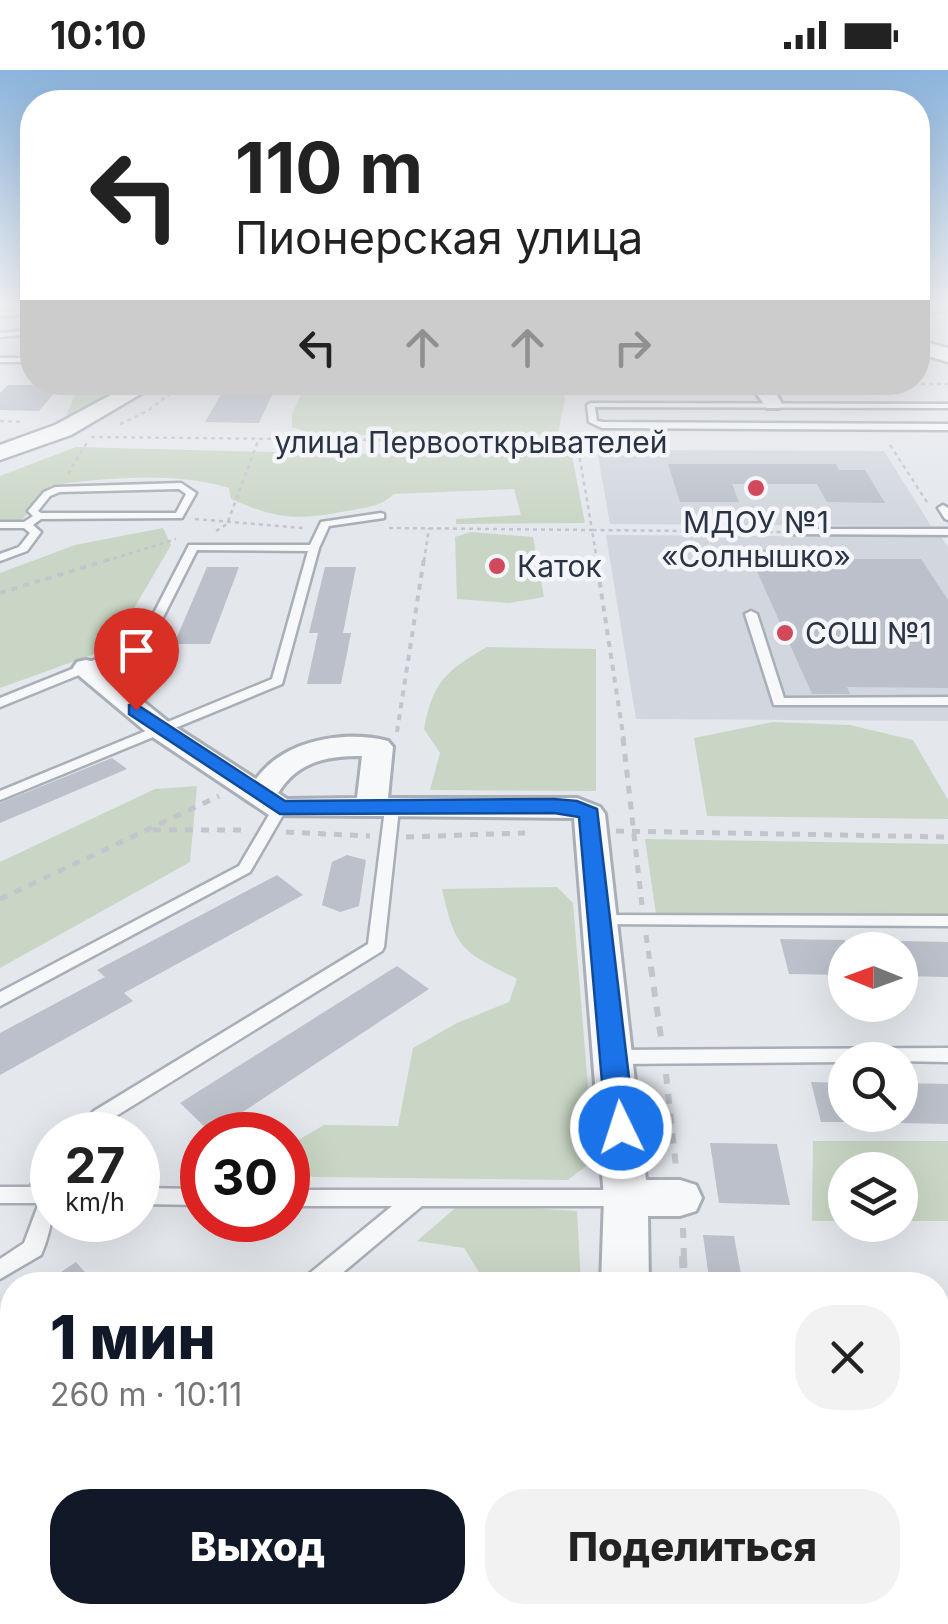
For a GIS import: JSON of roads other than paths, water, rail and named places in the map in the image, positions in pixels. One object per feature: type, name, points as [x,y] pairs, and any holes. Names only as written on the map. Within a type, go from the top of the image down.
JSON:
[{"type":"street","points":[[0,453],[63,430],[128,395]]},
{"type":"street","points":[[768,395],[773,404]]},
{"type":"street","points":[[86,668],[161,730],[260,796],[381,809],[577,807],[589,814],[594,831],[626,1198],[624,1272]]},
{"type":"street","points":[[260,796],[272,775],[315,748],[378,747],[372,773],[381,809]]},
{"type":"street","points":[[626,1198],[680,1198]]},
{"type":"lane","points":[[721,404],[729,425]]},
{"type":"lane","points":[[863,405],[878,426]]},
{"type":"lane","points":[[948,406],[591,406],[593,422],[602,424],[948,427]]},
{"type":"lane","points":[[0,525],[26,524],[38,516],[178,516],[191,493],[181,486],[58,489],[47,494],[33,511],[38,516]]},
{"type":"lane","points":[[948,508],[942,508],[948,517]]},
{"type":"lane","points":[[0,796],[278,681],[320,528],[342,518],[381,516]]},
{"type":"lane","points":[[0,558],[23,549],[36,532],[26,524]]},
{"type":"lane","points":[[796,532],[947,532]]},
{"type":"lane","points":[[0,703],[144,644],[193,547],[314,548]]},
{"type":"lane","points":[[751,614],[779,702],[948,701]]},
{"type":"lane","points":[[0,1000],[245,868],[260,796]]},
{"type":"lane","points":[[108,1112],[376,947],[381,809]]},
{"type":"lane","points":[[602,920],[948,921]]},
{"type":"lane","points":[[615,1057],[948,1055]]},
{"type":"lane","points":[[0,1195],[30,1195]]},
{"type":"lane","points":[[310,1198],[626,1198]]},
{"type":"lane","points":[[328,1272],[416,1199]]},
{"type":"lane","points":[[0,1270],[33,1249],[35,1242]]},
{"type":"place","name":"МДОУ №1 «Солнышко»","points":[[756,488]]},
{"type":"place","name":"Каток","points":[[497,566]]},
{"type":"place","name":"СОШ №1","points":[[785,633]]}]
